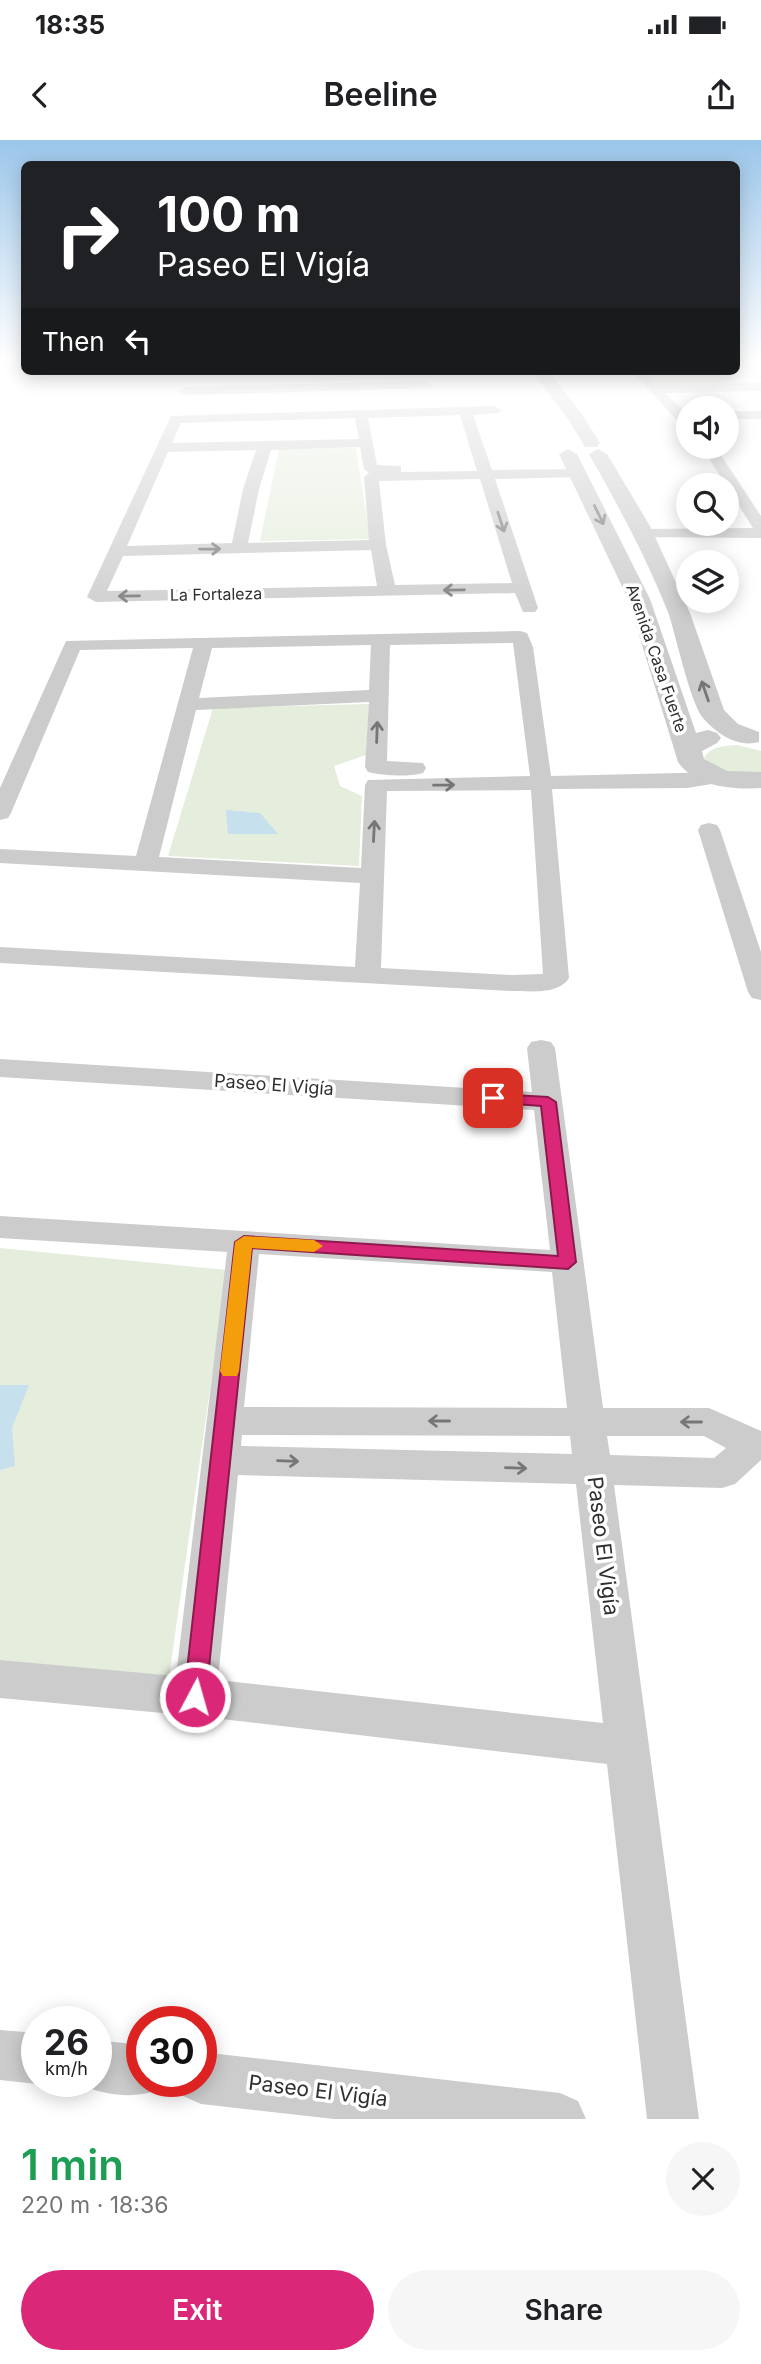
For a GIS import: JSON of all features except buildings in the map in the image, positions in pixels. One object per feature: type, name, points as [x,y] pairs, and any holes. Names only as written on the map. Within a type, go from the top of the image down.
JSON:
[{"type":"street","points":[[0,813],[160,452]]},
{"type":"street","points":[[239,549],[251,489],[263,452]]},
{"type":"street","points":[[368,452],[378,545],[387,591]]},
{"type":"street","points":[[0,955],[512,983],[543,983],[555,978],[540,777],[524,647],[520,638],[522,589],[479,452]]},
{"type":"street","points":[[371,473],[574,464],[589,452]]},
{"type":"street","name":"Avenida Casa Fuerte","points":[[596,452],[645,538],[679,613],[712,713],[729,729],[755,739]]},
{"type":"street","points":[[645,538],[761,530],[716,459]]},
{"type":"street","name":"Avenida Casa Fuerte","points":[[574,464],[639,599],[690,756]]},
{"type":"street","points":[[741,498],[761,498]]},
{"type":"street","points":[[645,538],[761,543]]},
{"type":"street","points":[[118,551],[378,545]]},
{"type":"street","name":"La Fortaleza","points":[[96,597],[522,589]]},
{"type":"street","points":[[73,645],[520,638]]},
{"type":"street","points":[[381,640],[376,767],[540,777],[687,781],[716,777]]},
{"type":"street","points":[[145,865],[204,643]]},
{"type":"street","points":[[188,704],[378,696]]},
{"type":"street","points":[[368,975],[376,785],[673,768],[690,756],[697,742],[711,737],[755,739]]},
{"type":"street","points":[[690,756],[700,770],[716,777],[761,780]]},
{"type":"street","points":[[709,830],[754,947],[761,992]]},
{"type":"street","points":[[0,856],[371,876]]},
{"type":"street","name":"Paseo El Vigía","points":[[541,1048],[673,2119]]},
{"type":"street","name":"Paseo El Vigía","points":[[0,1068],[548,1102]]},
{"type":"street","points":[[0,1227],[568,1262]]},
{"type":"street","points":[[195,1697],[244,1242]]},
{"type":"street","points":[[220,1460],[722,1473],[757,1445],[709,1422],[225,1421]]},
{"type":"street","points":[[0,1679],[195,1697],[627,1746]]},
{"type":"street","points":[[0,2055],[21,2057]]},
{"type":"street","name":"Paseo El Vigía","points":[[217,2080],[560,2119]]},
{"type":"green space","points":[[278,452],[357,452],[370,539],[260,541]]},
{"type":"green space","points":[[369,704],[366,755],[334,766],[340,786],[362,796],[359,866],[168,856],[213,708]]},
{"type":"green space","points":[[737,745],[761,751],[761,774],[738,775],[722,772],[704,758],[714,749]]},
{"type":"green space","points":[[0,1248],[227,1270],[169,1677],[0,1660]]},
{"type":"water","points":[[226,810],[260,813],[278,834],[228,834]]},
{"type":"water","points":[[0,1385],[29,1385],[12,1428],[15,1466],[0,1470]]},
{"type":"slow traffic","points":[[230,1371],[244,1242],[314,1246]]},
{"type":"route","points":[[195,1697],[244,1242],[568,1262],[548,1102],[493,1098]]}]
